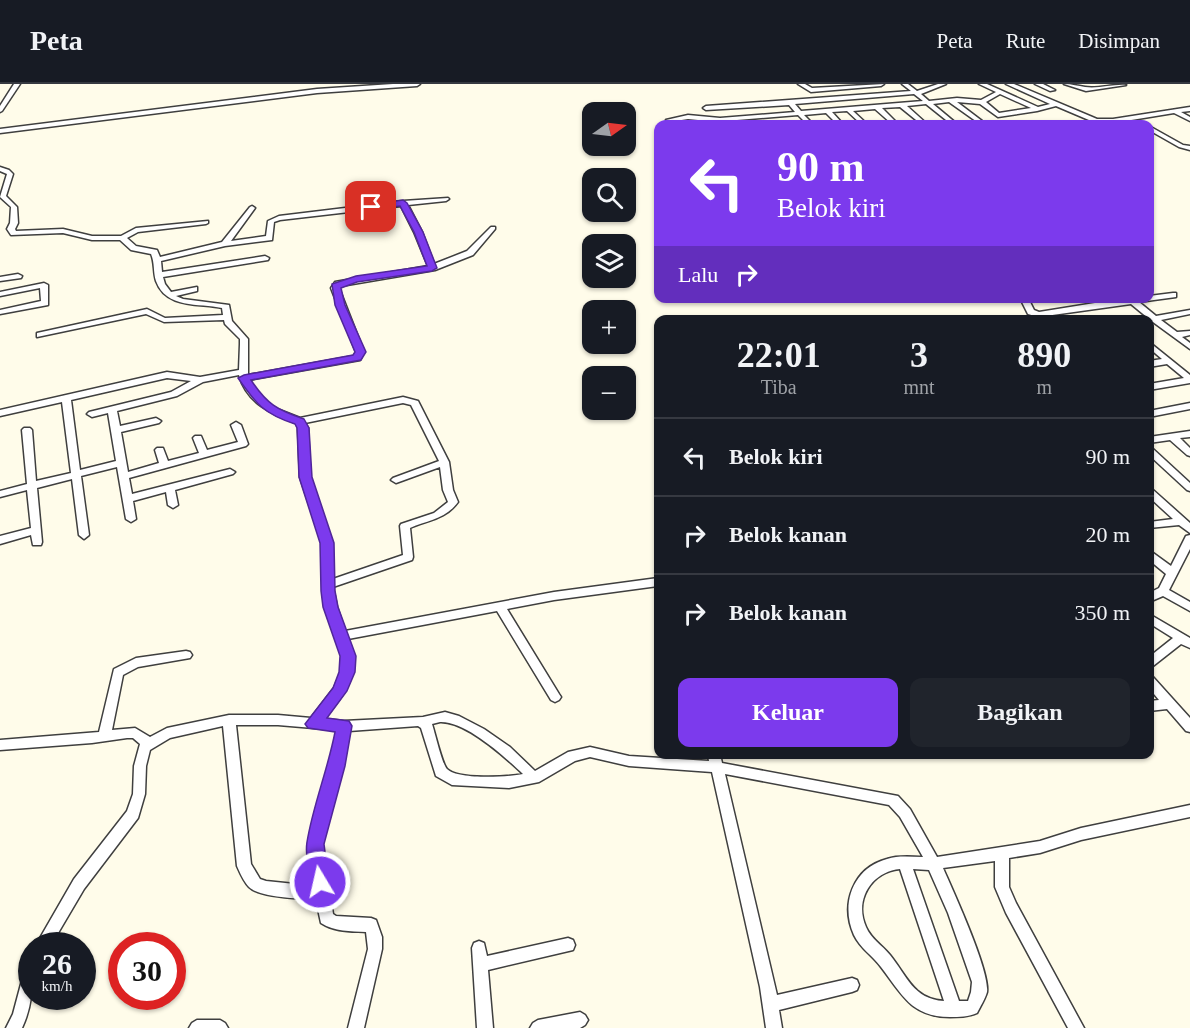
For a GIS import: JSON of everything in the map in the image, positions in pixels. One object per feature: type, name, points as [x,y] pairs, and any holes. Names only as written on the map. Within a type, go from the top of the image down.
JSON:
[{"type":"street","points":[[0,110],[17,84],[25,84]]},
{"type":"street","points":[[0,131],[317,91],[417,84]]},
{"type":"street","points":[[801,84],[811,90],[830,86],[841,88],[880,84]]},
{"type":"street","points":[[905,84],[949,120]]},
{"type":"street","points":[[706,108],[915,93],[929,91],[943,84]]},
{"type":"street","points":[[982,84],[1037,109]]},
{"type":"street","points":[[1009,84],[1094,120]]},
{"type":"street","points":[[1038,84],[1052,90]]},
{"type":"street","points":[[1067,84],[1086,89],[1123,85]]},
{"type":"street","points":[[841,88],[864,108]]},
{"type":"street","points":[[759,120],[864,108],[951,101],[982,102],[999,93]]},
{"type":"street","points":[[951,101],[977,120]]},
{"type":"street","points":[[982,102],[998,115],[1057,104]]},
{"type":"street","points":[[790,103],[806,120]]},
{"type":"street","points":[[902,105],[919,120]]},
{"type":"street","points":[[877,107],[891,120]]},
{"type":"street","points":[[849,110],[860,120]]},
{"type":"street","points":[[1113,120],[1190,110]]},
{"type":"street","points":[[828,112],[836,120]]},
{"type":"street","points":[[1176,112],[1190,119]]},
{"type":"street","points":[[669,120],[688,117],[708,120]]},
{"type":"street","points":[[772,117],[775,120]]},
{"type":"street","points":[[1154,131],[1181,146],[1190,148]]},
{"type":"street","points":[[0,169],[10,174],[3,196],[14,207],[15,215],[11,229],[14,233],[63,231],[92,238],[122,238],[136,230],[206,222]]},
{"type":"street","points":[[158,260],[225,244],[269,238],[272,221],[279,218],[446,199]]},
{"type":"street","points":[[403,203],[418,232],[432,268]]},
{"type":"street","points":[[225,244],[252,208]]},
{"type":"street","points":[[0,413],[167,375],[200,380],[357,358],[360,352],[340,305],[336,286],[356,279],[432,268],[470,253],[493,228]]},
{"type":"street","points":[[122,238],[134,248],[154,252],[158,260],[160,269],[158,275],[162,288],[169,296],[191,303],[224,305],[228,322],[244,339],[243,375],[250,390],[270,410],[285,418],[300,421],[408,400],[417,405],[444,462],[448,490],[453,502],[446,511],[405,526],[408,557],[329,584]]},
{"type":"street","points":[[158,275],[265,258]]},
{"type":"street","points":[[0,279],[18,276]]},
{"type":"street","points":[[0,294],[44,285],[45,303],[0,312]]},
{"type":"street","points":[[169,296],[194,288]]},
{"type":"street","points":[[1154,297],[1173,295]]},
{"type":"street","points":[[1026,303],[1031,312],[1038,315],[1112,303]]},
{"type":"street","points":[[1134,303],[1147,315]]},
{"type":"street","points":[[40,335],[147,311],[164,320],[228,317]]},
{"type":"street","points":[[1154,318],[1190,312]]},
{"type":"street","points":[[1154,321],[1190,348]]},
{"type":"street","points":[[1175,335],[1190,333]]},
{"type":"street","points":[[1154,348],[1190,379]]},
{"type":"street","points":[[1154,363],[1169,361]]},
{"type":"street","points":[[175,376],[178,392]]},
{"type":"street","points":[[1154,386],[1190,379]]},
{"type":"street","points":[[92,414],[178,392],[200,380]]},
{"type":"street","points":[[66,398],[84,535]]},
{"type":"street","points":[[1154,413],[1190,406]]},
{"type":"street","points":[[112,409],[131,519]]},
{"type":"street","points":[[115,430],[156,421]]},
{"type":"street","points":[[300,421],[303,428],[305,477],[327,543],[330,607],[348,656],[347,672],[339,691],[313,724]]},
{"type":"street","points":[[123,476],[243,444],[236,425]]},
{"type":"street","points":[[27,430],[37,542]]},
{"type":"street","points":[[1154,439],[1190,434]]},
{"type":"street","points":[[1173,437],[1190,453]]},
{"type":"street","points":[[198,438],[204,454]]},
{"type":"street","points":[[160,450],[164,465]]},
{"type":"street","points":[[1154,455],[1190,488]]},
{"type":"street","points":[[396,480],[444,462]]},
{"type":"street","points":[[0,494],[121,463]]},
{"type":"street","points":[[128,499],[230,472]]},
{"type":"street","points":[[170,488],[173,505]]},
{"type":"street","points":[[1154,496],[1190,529]]},
{"type":"street","points":[[1154,524],[1181,521]]},
{"type":"street","points":[[0,540],[36,530]]},
{"type":"street","points":[[1154,596],[1163,591],[1190,539]]},
{"type":"street","points":[[1154,558],[1172,573]]},
{"type":"street","points":[[342,636],[500,606],[654,583]]},
{"type":"street","points":[[1163,591],[1190,607]]},
{"type":"street","points":[[500,606],[555,697]]},
{"type":"street","points":[[1154,621],[1186,641]]},
{"type":"street","points":[[1154,658],[1186,641]]},
{"type":"street","points":[[105,735],[118,672],[127,666],[145,660],[186,655]]},
{"type":"street","points":[[1154,685],[1190,727]]},
{"type":"street","points":[[1154,706],[1171,704]]},
{"type":"street","points":[[51,932],[79,884],[133,814],[139,794],[142,752],[148,743],[167,733],[229,720],[278,720],[344,726],[423,722],[443,716],[457,720],[516,758],[534,778]]},
{"type":"street","points":[[229,720],[244,866],[255,884],[266,888],[323,894]]},
{"type":"street","points":[[423,722],[426,725],[441,772],[452,779],[509,782],[534,778],[572,756],[590,752],[629,761],[715,761],[893,800],[907,814],[933,863],[979,982],[979,993],[972,1008],[926,1006],[910,994],[877,950],[867,943],[858,925],[856,903],[864,880],[884,866],[904,862],[933,863],[1004,854],[1081,834],[1190,811]]},
{"type":"street","points":[[344,726],[337,766],[315,844],[317,870],[326,918],[334,922],[371,925],[375,937],[375,949],[356,1028]]},
{"type":"street","points":[[0,745],[135,733],[148,743]]},
{"type":"street","points":[[715,761],[771,1004],[774,1028]]},
{"type":"street","points":[[1004,854],[1001,862],[1002,887],[1076,1028]]},
{"type":"street","points":[[904,862],[954,1009]]},
{"type":"street","points":[[480,965],[568,945]]},
{"type":"street","points":[[479,948],[485,1028]]},
{"type":"street","points":[[771,1004],[852,985]]},
{"type":"street","points":[[14,1028],[21,1010]]},
{"type":"street","points":[[538,1028],[580,1020]]},
{"type":"street","points":[[197,1028],[220,1028]]},
{"type":"route","points":[[320,882],[315,844],[337,766],[344,726],[313,724],[339,691],[347,672],[348,656],[330,607],[327,543],[305,477],[303,428],[300,421],[285,418],[259,401],[244,378],[357,358],[360,352],[340,305],[336,286],[356,279],[432,268],[410,214],[403,203],[371,207]]}]
